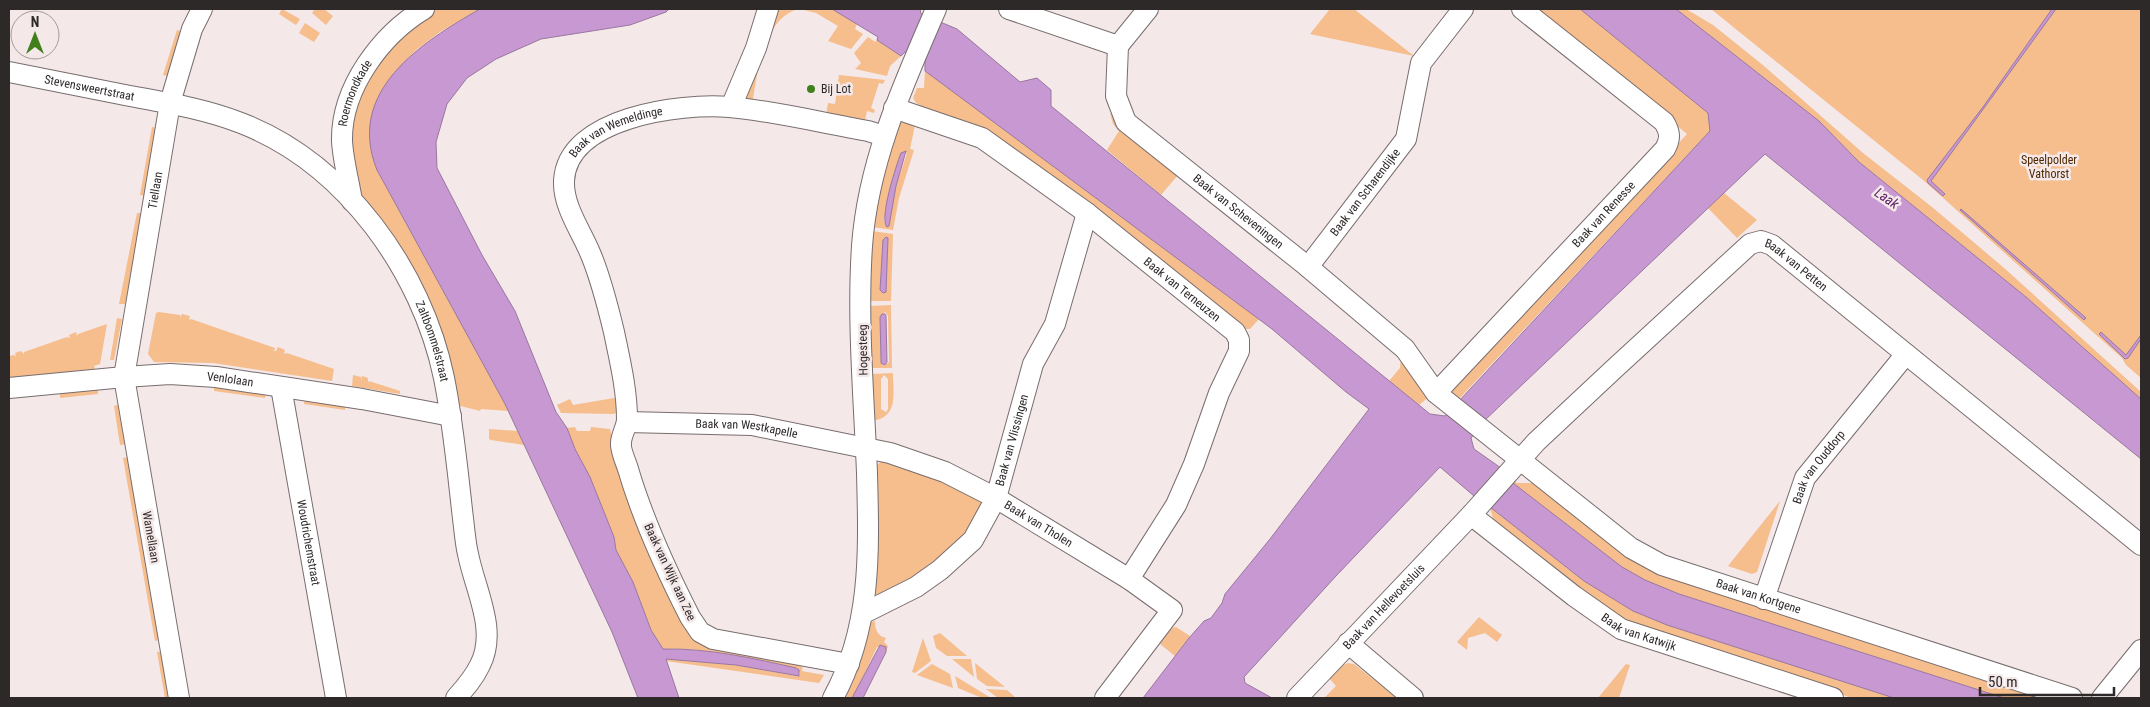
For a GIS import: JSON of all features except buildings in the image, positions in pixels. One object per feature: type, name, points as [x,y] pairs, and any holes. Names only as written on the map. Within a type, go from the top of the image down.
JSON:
[{"type":"street","name":"Tiellaan","points":[[124,377],[170,103],[192,29],[202,9]]},
{"type":"street","name":"Roermondkade","points":[[352,201],[342,140],[346,107],[354,86],[368,62],[382,45],[424,9]]},
{"type":"street","points":[[731,107],[756,48],[768,9]]},
{"type":"street","name":"Hogesteeg","points":[[833,698],[858,640],[864,613],[868,520],[861,291],[862,245],[870,189],[884,136],[894,108],[936,9]]},
{"type":"street","points":[[1009,9],[1118,46],[1148,9]]},
{"type":"street","name":"Baak van Scharendijke","points":[[1308,266],[1406,139],[1421,63],[1462,9]]},
{"type":"street","name":"Baak van Renesse","points":[[1436,393],[1665,149],[1670,141],[1670,131],[1664,122],[1522,9]]},
{"type":"street","name":"Baak van Scheveningen","points":[[1118,46],[1116,96],[1126,122],[1308,266],[1405,348],[1436,393]]},
{"type":"street","name":"Stevensweertstraat","points":[[9,72],[170,103]]},
{"type":"street","name":"Zaltbommelstraat","points":[[170,103],[200,110],[243,124],[286,146],[325,174],[352,201],[394,254],[424,311],[444,375],[468,554],[486,618],[487,640],[481,664],[468,685],[456,698]]},
{"type":"street","name":"Baak van Wemeldinge","points":[[627,422],[624,379],[613,329],[592,257],[570,210],[564,189],[567,166],[576,150],[587,139],[604,129],[637,117],[690,108],[731,107],[868,131],[884,136]]},
{"type":"street","name":"Baak van Terneuzen","points":[[894,108],[982,138],[1088,212],[1227,324],[1235,332],[1239,340],[1239,351],[1219,393],[1194,464],[1176,505],[1129,579]]},
{"type":"street","name":"Baak van Vlissingen","points":[[864,613],[916,588],[940,570],[973,540],[996,498],[1033,364],[1055,324],[1088,212]]},
{"type":"street","name":"Baak van Petten","points":[[1471,515],[1536,442],[1614,368],[1750,244],[1761,240],[1772,245],[2141,545]]},
{"type":"street","name":"Baak van Ouddorp","points":[[1764,599],[1805,478],[1906,354]]},
{"type":"street","name":"Venlolaan","points":[[9,388],[170,374],[216,377],[362,399],[451,416]]},
{"type":"street","name":"Wamellaan","points":[[124,377],[178,698]]},
{"type":"street","name":"Woudrichemstraat","points":[[281,387],[336,698]]},
{"type":"street","name":"Baak van Kortgene","points":[[1436,393],[1631,548],[1662,565],[2072,698]]},
{"type":"street","name":"Baak van Westkapelle","points":[[627,422],[752,426],[866,447]]},
{"type":"street","name":"Baak van Wijk aan Zee","points":[[627,422],[620,443],[638,501],[676,590],[700,632],[713,639],[849,664]]},
{"type":"street","name":"Baak van Tholen","points":[[866,447],[890,453],[945,472],[996,498],[1129,579],[1172,610],[1105,698]]},
{"type":"street","name":"Baak van Hellevoetsluis","points":[[1297,698],[1471,515]]},
{"type":"street","name":"Baak van Katwijk","points":[[1471,515],[1574,596],[1621,629],[1834,698]]},
{"type":"street","points":[[1348,643],[1413,698]]},
{"type":"street","points":[[2102,698],[2141,650]]},
{"type":"green space","points":[[282,9],[300,19],[296,25],[279,14]]},
{"type":"green space","points":[[315,9],[324,9],[333,16],[326,25],[312,13]]},
{"type":"green space","points":[[436,9],[480,9],[440,32],[416,50],[395,72],[380,94],[377,170],[509,411],[481,409],[480,411],[457,405],[360,197],[349,137],[358,92],[401,35]]},
{"type":"green space","points":[[777,9],[798,9],[786,15],[769,36],[756,79],[752,105],[745,97]]},
{"type":"green space","points":[[800,9],[832,9],[857,24],[855,29],[863,34],[851,49],[828,41],[838,26],[816,13]]},
{"type":"green space","points":[[1330,9],[1354,9],[1414,56],[1310,34]]},
{"type":"green space","points":[[1535,9],[1580,9],[1708,113],[1710,131],[1457,401],[1452,394],[1453,389],[1687,134]]},
{"type":"green space","points":[[1676,9],[1686,9],[1713,25],[1764,66],[1863,153],[1932,207],[2003,267],[2141,392],[2141,399],[2026,297],[1859,162],[1819,121]]},
{"type":"green space","name":"Speelpolder Vathorst","points":[[1711,9],[2141,9],[2141,378],[2126,365],[2122,358],[1923,180]]},
{"type":"green space","points":[[305,23],[320,33],[314,42],[299,33]]},
{"type":"green space","points":[[177,30],[183,32],[168,76],[163,75]]},
{"type":"green space","points":[[868,37],[875,42],[877,40],[901,56],[890,66],[887,76],[855,69],[861,63],[854,53]]},
{"type":"green space","points":[[925,71],[1259,319],[1250,329],[1243,329],[1190,285],[920,108],[920,105],[913,98],[917,88],[924,88]]},
{"type":"green space","points":[[839,75],[885,80],[883,84],[879,83],[871,108],[875,110],[874,113],[867,111],[865,120],[872,122],[826,115],[828,103],[835,104]]},
{"type":"green space","points":[[1110,113],[1122,130],[1178,175],[1161,195],[1107,150],[1119,131],[1113,124]]},
{"type":"green space","points":[[899,123],[915,125],[910,149],[914,150],[899,198],[893,230],[872,227],[887,156]],"holes":[[[901,153],[907,153],[896,186],[889,226],[884,221],[889,192]]]},
{"type":"green space","points":[[152,127],[158,128],[146,196],[140,195]]},
{"type":"green space","points":[[1724,193],[1757,220],[1737,238],[1708,208]]},
{"type":"green space","points":[[137,213],[143,213],[125,304],[119,304]]},
{"type":"green space","points":[[872,231],[893,234],[891,301],[869,301]],"holes":[[[884,238],[888,238],[886,291],[880,290]]]},
{"type":"green space","points":[[891,305],[892,368],[871,368],[869,306]],"holes":[[[885,312],[888,316],[889,362],[884,366],[881,360],[880,317]]]},
{"type":"green space","points":[[156,313],[180,315],[180,317],[182,314],[190,316],[189,320],[191,319],[275,348],[274,351],[278,347],[285,350],[284,354],[287,353],[334,369],[332,381],[213,363],[154,362],[148,354]]},
{"type":"green space","points":[[117,318],[122,319],[114,360],[110,360]]},
{"type":"green space","points":[[107,324],[100,364],[94,366],[95,369],[9,378],[9,356],[14,355],[16,357],[15,353],[21,351],[24,354],[24,352],[67,337],[70,338],[69,335],[76,332],[77,336]]},
{"type":"green space","points":[[1401,357],[1430,396],[1419,405],[1389,381],[1400,368]]},
{"type":"green space","points":[[893,373],[894,389],[891,410],[881,419],[872,421],[871,374]],"holes":[[[884,375],[888,379],[888,409],[886,412],[881,409],[881,379]]]},
{"type":"green space","points":[[353,375],[361,377],[361,381],[362,376],[368,378],[368,383],[369,381],[400,391],[400,394],[352,386]]},
{"type":"green space","points":[[214,386],[266,393],[265,398],[214,391]]},
{"type":"green space","points":[[98,388],[98,394],[60,398],[60,392]]},
{"type":"green space","points":[[305,398],[345,404],[345,410],[304,404]]},
{"type":"green space","points":[[614,398],[618,411],[614,414],[561,413],[557,405],[570,399],[573,405]]},
{"type":"green space","points":[[120,404],[127,444],[120,445],[114,406]]},
{"type":"green space","points":[[575,427],[577,431],[590,431],[591,427],[610,429],[620,468],[694,636],[803,662],[802,671],[824,675],[819,683],[666,661],[666,659],[737,665],[796,676],[799,676],[800,673],[796,668],[730,654],[663,649],[651,630],[633,582],[616,550],[614,537],[590,477],[575,449],[567,428]]},
{"type":"green space","points":[[489,429],[518,431],[524,445],[491,440],[489,439]]},
{"type":"green space","points":[[129,457],[160,640],[155,641],[123,458]]},
{"type":"green space","points":[[888,460],[982,498],[984,507],[967,533],[948,552],[915,576],[879,596],[875,593],[875,468],[881,461]]},
{"type":"green space","points":[[1514,481],[1517,483],[1537,483],[1612,544],[2047,698],[2004,698],[1679,594],[1645,581],[1622,567],[1513,483]]},
{"type":"green space","points":[[1780,501],[1757,572],[1752,574],[1728,566]]},
{"type":"green space","points":[[1490,507],[1584,581],[1633,611],[1667,625],[1894,698],[1852,698],[1654,634],[1622,620],[1494,523]]},
{"type":"green space","points":[[1479,617],[1502,635],[1497,642],[1485,633],[1468,638],[1467,650],[1457,642]]},
{"type":"green space","points":[[875,621],[877,632],[880,636],[886,638],[884,642],[888,646],[886,652],[886,647],[877,647],[853,698],[840,698],[862,652],[869,623]]},
{"type":"green space","points":[[1176,627],[1190,636],[1175,656],[1160,644],[1172,628]]},
{"type":"green space","points":[[940,633],[967,656],[947,656],[936,648],[933,636]]},
{"type":"green space","points":[[923,638],[931,661],[915,673],[912,672]]},
{"type":"green space","points":[[163,651],[171,698],[165,698],[157,652]]},
{"type":"green space","points":[[952,659],[971,659],[974,677]]},
{"type":"green space","points":[[975,663],[1005,687],[987,686],[977,679]]},
{"type":"green space","points":[[1348,663],[1354,664],[1397,698],[1324,698],[1336,686],[1329,678],[1341,666]]},
{"type":"green space","points":[[932,664],[950,674],[953,688],[917,675]]},
{"type":"green space","points":[[1626,664],[1630,665],[1619,698],[1598,698]]},
{"type":"green space","points":[[955,676],[991,698],[982,698],[958,688]]},
{"type":"green space","points":[[986,689],[1007,690],[1016,698],[998,698]]},
{"type":"water","points":[[480,9],[669,9],[666,12],[630,25],[541,39],[496,59],[467,78],[447,104],[436,142],[437,168],[482,255],[515,311],[556,412],[567,428],[575,449],[590,477],[614,537],[616,550],[633,582],[651,630],[663,649],[696,650],[747,657],[796,668],[799,670],[799,676],[736,665],[666,659],[679,698],[638,698],[612,632],[505,404],[377,170],[370,142],[371,116],[380,93],[395,72],[413,54],[435,37]]},
{"type":"water","name":"Laak","points":[[832,9],[920,9],[921,14],[957,29],[1020,82],[1037,78],[1051,90],[1051,106],[1430,414],[1445,416],[1710,131],[1708,113],[1580,9],[1676,9],[1819,121],[1859,162],[2026,297],[2141,399],[2141,459],[1765,154],[1484,421],[1471,438],[1474,449],[1501,468],[1513,483],[1622,567],[1645,580],[1679,594],[2004,698],[1894,698],[1667,625],[1633,611],[1584,581],[1474,496],[1440,467],[1336,576],[1244,677],[1245,683],[1272,698],[1143,698],[1189,638],[1204,621],[1211,618],[1222,603],[1225,594],[1270,539],[1369,409],[1346,392],[1272,329],[925,71],[925,59],[905,52],[901,56],[877,40],[878,37]]},
{"type":"water","points":[[2052,9],[2056,9],[1931,181],[1945,194],[1943,196],[1927,180],[1983,107]]},
{"type":"water","points":[[906,151],[896,186],[889,226],[887,227],[885,213],[889,192],[901,153]]},
{"type":"water","points":[[1961,209],[2086,318],[2084,320]]},
{"type":"water","points":[[886,237],[888,238],[886,292],[883,293],[880,290],[883,240]]},
{"type":"water","points":[[882,314],[886,316],[887,362],[885,365],[881,363],[880,317]]},
{"type":"water","points":[[2101,332],[2126,355],[2141,335],[2141,339],[2128,358],[2125,359],[2099,334]]},
{"type":"water","points":[[880,645],[886,647],[886,652],[863,698],[852,698]]},
{"type":"place","name":"Bij Lot","points":[[811,89]]}]
